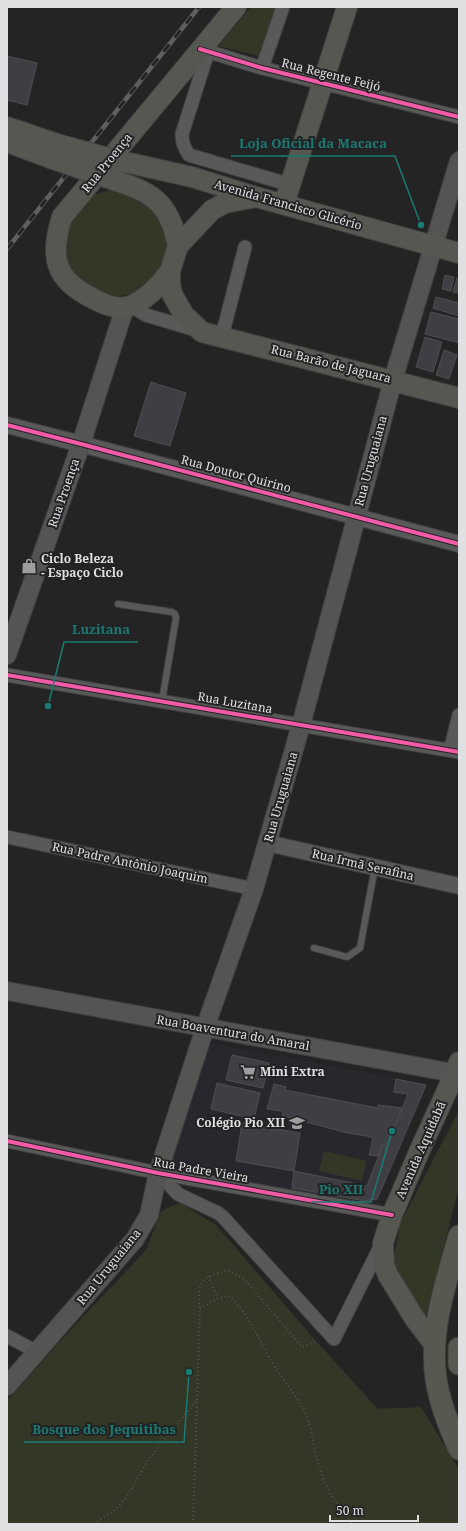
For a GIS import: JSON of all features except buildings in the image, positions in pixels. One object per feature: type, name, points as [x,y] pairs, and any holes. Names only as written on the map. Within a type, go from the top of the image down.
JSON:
[{"type":"highway","points":[[459,1236],[437,1323],[434,1344],[436,1379],[443,1409],[459,1448]]},
{"type":"highway","points":[[459,1348],[459,1364]]},
{"type":"main road","name":"Rua Proença","points":[[7,655],[128,307],[105,304],[89,297],[69,284],[58,267],[55,248],[57,233],[62,217],[204,51],[236,7]]},
{"type":"main road","points":[[284,204],[347,7]]},
{"type":"main road","points":[[7,127],[108,178],[150,194],[159,202],[172,222],[178,246]]},
{"type":"main road","points":[[7,142],[54,151]]},
{"type":"main road","name":"Avenida Francisco Glicério","points":[[54,151],[116,160],[192,177],[256,197],[459,253]]},
{"type":"main road","name":"Rua Uruguaiana","points":[[7,1386],[135,1239],[149,1215],[158,1172],[205,1028],[254,889],[302,725],[393,380],[459,161]]},
{"type":"main road","points":[[128,307],[153,291],[162,283],[170,271],[178,246],[212,210],[225,203],[256,197]]},
{"type":"main road","points":[[170,271],[170,283],[176,304],[184,315],[202,332]]},
{"type":"main road","name":"Rua Barão de Jaguara","points":[[202,332],[459,398]]},
{"type":"main road","name":"Rua Boaventura do Amaral","points":[[7,992],[205,1028],[458,1070]]},
{"type":"main road","name":"Avenida Aquidabã","points":[[434,1344],[414,1319],[388,1275],[384,1264],[383,1243],[392,1215],[418,1152],[458,1070]]},
{"type":"street","points":[[262,68],[283,7]]},
{"type":"street","name":"Rua Regente Feijó","points":[[204,51],[262,68],[459,117]]},
{"type":"street","name":"Rua Proença","points":[[185,150],[182,143],[182,134],[204,51]]},
{"type":"street","name":"Avenida Francisco Glicério","points":[[185,150],[189,155],[291,185]]},
{"type":"street","points":[[222,336],[246,247]]},
{"type":"street","points":[[128,307],[146,315],[202,332]]},
{"type":"street","name":"Rua Doutor Quirino","points":[[7,425],[459,544]]},
{"type":"street","name":"Rua Luzitana","points":[[7,675],[454,751]]},
{"type":"street","points":[[454,751],[459,715]]},
{"type":"street","name":"Rua Padre Antônio Joaquim","points":[[7,837],[254,889]]},
{"type":"street","name":"Rua Irmã Serafina","points":[[267,844],[459,886]]},
{"type":"street","name":"Rua Padre Vieira","points":[[7,1141],[158,1172],[392,1215]]},
{"type":"street","points":[[158,1172],[178,1194],[218,1213],[223,1217],[334,1339],[383,1243]]},
{"type":"street","points":[[7,1336],[37,1352]]},
{"type":"lane","points":[[118,604],[172,612],[175,614],[162,701]]},
{"type":"lane","points":[[314,948],[347,958],[360,948],[374,867]]},
{"type":"path","points":[[193,1524],[200,1309],[199,1292],[202,1283],[208,1276],[227,1270],[244,1279],[302,1347],[316,1342]]},
{"type":"path","points":[[208,1276],[218,1298]]},
{"type":"path","points":[[200,1309],[218,1298],[228,1296],[237,1303],[272,1361],[302,1404],[309,1424],[317,1459],[329,1493],[338,1507],[353,1524]]},
{"type":"path","points":[[94,1524],[116,1509],[127,1497],[148,1460],[197,1400]]},
{"type":"shaded area","name":"Colégio Pio XII","points":[[211,1043],[428,1084],[377,1206],[177,1173],[168,1162]]},
{"type":"green space","points":[[251,7],[279,7],[262,57],[218,46]]},
{"type":"green space","points":[[114,189],[146,197],[171,238],[163,269],[136,293],[118,296],[100,293],[84,284],[72,271],[65,254],[64,236],[70,218],[81,203],[96,194]]},
{"type":"green space","points":[[459,1110],[459,1187],[425,1319],[395,1275],[394,1258],[400,1224]]},
{"type":"green space","points":[[324,1151],[367,1161],[362,1181],[319,1171]]},
{"type":"green space","points":[[180,1203],[216,1225],[317,1342],[378,1409],[421,1407],[459,1469],[459,1524],[7,1524],[7,1401],[63,1338],[146,1250],[161,1211]]},
{"type":"railway","points":[[7,249],[199,7]]},
{"type":"cycle path","points":[[200,49],[262,68],[459,117]]},
{"type":"cycle path","points":[[7,425],[459,544]]},
{"type":"cycle path","points":[[7,675],[459,752]]},
{"type":"cycle path","points":[[7,1141],[158,1173],[392,1215]]},
{"type":"place","name":"Loja Oficial da Macaca","points":[[421,225]]},
{"type":"place","name":"Ciclo Beleza - Espaço Ciclo","points":[[29,566]]},
{"type":"place","name":"Luzitana","points":[[48,706]]},
{"type":"place","name":"Mini Extra","points":[[248,1072]]},
{"type":"place","name":"Colégio Pio XII","points":[[297,1123]]},
{"type":"place","name":"Pio XII","points":[[392,1131]]},
{"type":"place","name":"Bosque dos Jequitibas","points":[[189,1372]]}]
